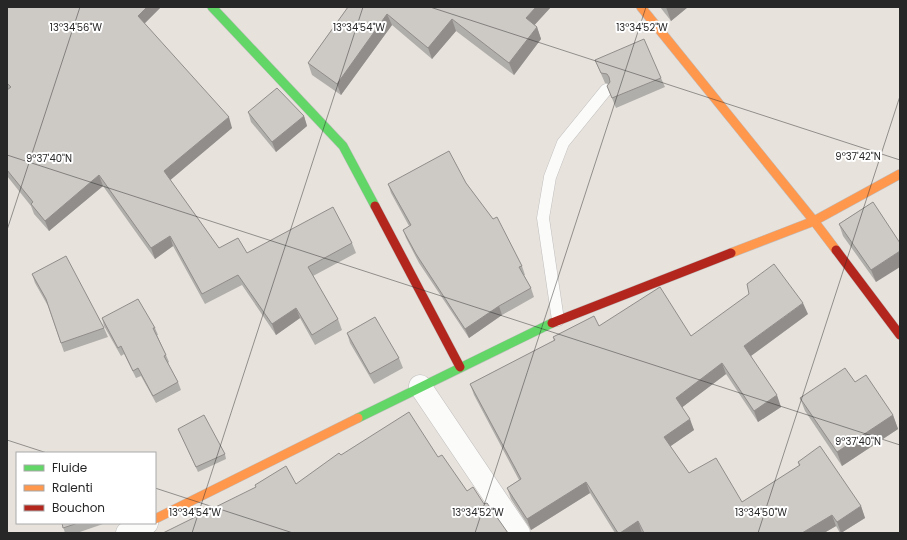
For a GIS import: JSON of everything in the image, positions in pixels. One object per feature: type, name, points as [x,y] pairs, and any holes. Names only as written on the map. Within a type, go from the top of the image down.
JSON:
[{"type":"street","points":[[212,7],[343,146],[460,366]]},
{"type":"street","points":[[640,7],[814,221],[900,334]]},
{"type":"street","points":[[156,518],[460,366],[558,320],[814,221],[900,174]]},
{"type":"street","points":[[420,386],[519,533]]},
{"type":"street","points":[[127,533],[145,524]]},
{"type":"lane","points":[[558,320],[543,218],[550,177],[563,143],[606,90]]},
{"type":"building","points":[[7,7],[147,7],[138,16],[229,117],[164,171],[219,248],[238,238],[247,253],[333,207],[352,243],[308,267],[338,319],[312,335],[296,308],[272,324],[238,275],[202,294],[170,236],[151,248],[99,175],[45,221],[31,204],[33,202],[7,170],[7,90],[11,87],[7,83]]},
{"type":"building","points":[[348,7],[536,7],[526,18],[537,27],[509,63],[452,19],[428,48],[387,14],[337,84],[308,63]]},
{"type":"building","points":[[644,39],[661,78],[612,98],[607,86],[610,82],[609,77],[607,74],[601,73],[595,60]]},
{"type":"building","points":[[277,88],[304,116],[272,142],[248,112]]},
{"type":"building","points":[[449,151],[466,183],[493,219],[497,217],[522,266],[519,267],[531,288],[499,306],[465,329],[416,254],[403,230],[411,225],[388,184]]},
{"type":"building","points":[[873,202],[900,243],[900,251],[871,270],[839,224]]},
{"type":"building","points":[[66,256],[104,328],[61,343],[46,299],[32,274]]},
{"type":"building","points":[[774,264],[803,303],[744,346],[777,395],[754,411],[722,363],[676,398],[690,419],[664,437],[689,473],[716,458],[742,502],[800,465],[798,462],[820,446],[861,506],[837,522],[832,515],[802,533],[644,533],[638,521],[618,533],[586,482],[527,519],[507,488],[521,479],[470,384],[555,340],[553,337],[594,316],[599,326],[660,287],[691,336],[749,294],[747,284]]},
{"type":"building","points":[[138,299],[155,328],[153,328],[166,355],[164,356],[178,382],[153,396],[138,368],[133,371],[121,346],[118,348],[102,318]]},
{"type":"building","points":[[375,317],[399,358],[370,374],[347,333]]},
{"type":"building","points":[[845,368],[855,382],[866,375],[893,415],[837,452],[800,398]]},
{"type":"building","points":[[409,412],[438,457],[442,455],[467,491],[473,487],[484,504],[487,503],[508,533],[163,533],[256,487],[255,485],[286,466],[296,484],[339,453],[341,455]]},
{"type":"building","points":[[204,415],[225,454],[196,467],[178,429]]},
{"type":"building","points":[[62,524],[75,524],[63,528]]},
{"type":"traffic: fast","points":[[212,7],[343,146],[375,206]]},
{"type":"traffic: fast","points":[[358,418],[552,323]]},
{"type":"traffic: slow","points":[[641,7],[836,250]]},
{"type":"traffic: slow","points":[[731,253],[814,221],[900,174]]},
{"type":"traffic: slow","points":[[156,519],[358,418]]},
{"type":"traffic: jam","points":[[375,206],[460,367]]},
{"type":"traffic: jam","points":[[836,250],[900,335]]},
{"type":"traffic: jam","points":[[552,323],[731,253]]}]
